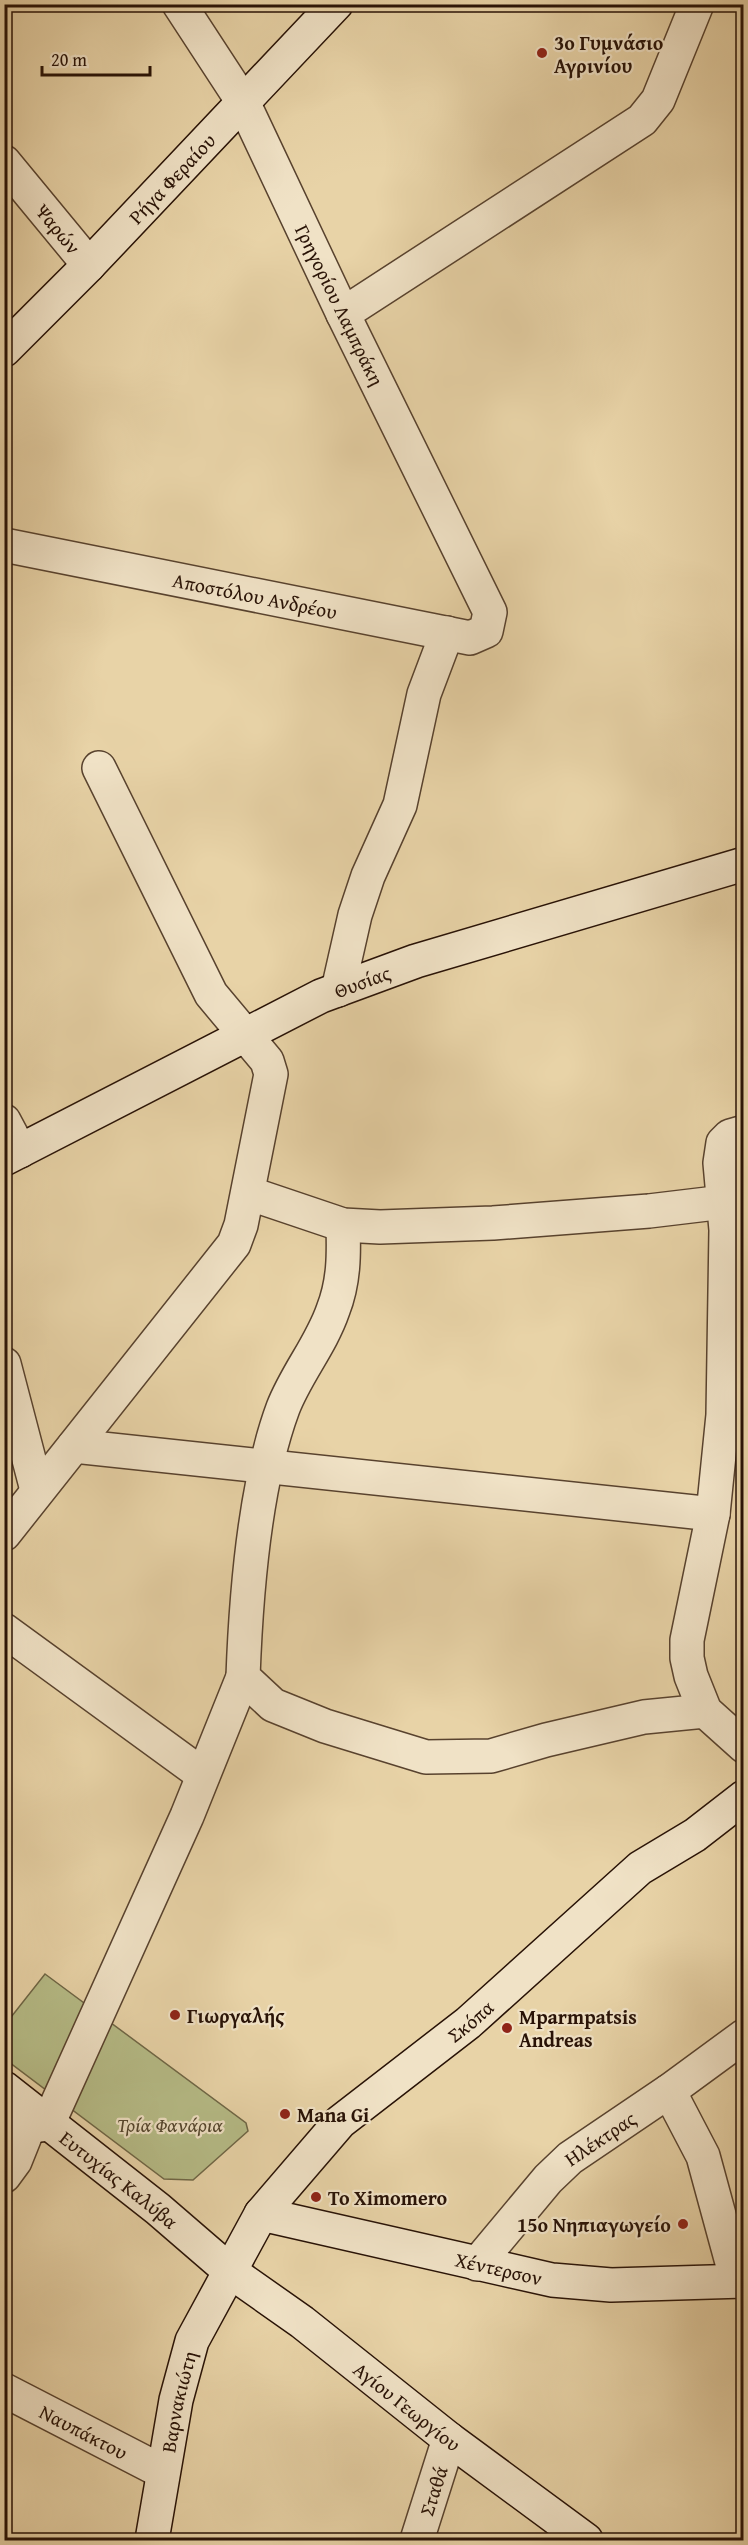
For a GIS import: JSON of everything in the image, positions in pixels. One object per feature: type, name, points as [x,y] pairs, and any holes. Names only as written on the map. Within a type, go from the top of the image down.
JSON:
[{"type":"street","name":"Γρηγορίου Λαμπράκη","points":[[179,4],[243,102],[343,314],[490,612]]},
{"type":"street","name":"Ρήγα Φεραίου","points":[[4,350],[89,265],[336,4]]},
{"type":"street","points":[[343,314],[642,120],[658,100],[697,4]]},
{"type":"street","name":"Ψαρών","points":[[4,162],[89,265]]},
{"type":"street","name":"Αποστόλου Ανδρέου","points":[[4,545],[470,638],[486,631],[490,612]]},
{"type":"street","points":[[338,990],[355,915],[368,876],[400,804],[424,694],[447,633]]},
{"type":"street","points":[[4,1534],[229,1252],[241,1225],[271,1068],[211,994],[99,768]]},
{"type":"street","name":"Θυσίας","points":[[12,1155],[338,990],[416,961],[744,864]]},
{"type":"street","points":[[4,1121],[12,1155]]},
{"type":"street","points":[[744,1132],[729,1136],[723,1143],[720,1163],[726,1230],[723,1415],[713,1514],[687,1640],[687,1658],[705,1710],[744,1746]]},
{"type":"street","points":[[248,1193],[343,1225],[449,1226],[649,1211],[724,1202]]},
{"type":"street","points":[[4,2176],[15,2161],[27,2126],[146,1910],[243,1677],[246,1605],[266,1465],[284,1407],[333,1312],[344,1260],[343,1225]]},
{"type":"street","points":[[4,1364],[37,1490]]},
{"type":"street","points":[[74,1446],[713,1514]]},
{"type":"street","points":[[4,1630],[203,1775]]},
{"type":"street","points":[[243,1677],[273,1705],[325,1726],[426,1757],[491,1756],[546,1740],[644,1717],[705,1710]]},
{"type":"street","name":"Σκόπα","points":[[231,2272],[261,2214],[340,2122],[468,2023],[640,1868],[695,1835],[744,1797]]},
{"type":"street","name":"Ηλέκτρας","points":[[477,2265],[548,2179],[570,2158],[669,2091],[744,2036]]},
{"type":"street","name":"Ευτυχίας Καλύβα","points":[[4,2088],[27,2126],[158,2209],[231,2272]]},
{"type":"street","points":[[669,2091],[703,2156],[740,2281]]},
{"type":"street","name":"Χέντερσον","points":[[261,2214],[477,2265],[587,2285],[740,2281]]},
{"type":"street","name":"Αγίου Γεωργίου","points":[[231,2272],[302,2322],[449,2439],[586,2541]]},
{"type":"street","name":"Βαρνακιώτη","points":[[152,2541],[176,2400],[192,2341],[231,2272]]},
{"type":"street","name":"Ναυπάκτου","points":[[4,2390],[163,2472]]},
{"type":"street","name":"Σταθά","points":[[417,2541],[449,2439]]},
{"type":"green space","name":"Τρία Φανάρια","points":[[45,1974],[246,2123],[248,2131],[193,2180],[164,2179],[5,2059],[4,2026]]},
{"type":"place","name":"3ο Γυμνάσιο Αγρινίου","points":[[542,53]]},
{"type":"place","name":"Γιωργαλής","points":[[175,2015]]},
{"type":"place","name":"Mparmpatsis Andreas","points":[[507,2028]]},
{"type":"place","name":"Mana Gi","points":[[285,2114]]},
{"type":"place","name":"To Ximomero","points":[[316,2197]]},
{"type":"place","name":"15ο Νηπιαγωγείο","points":[[683,2224]]}]
